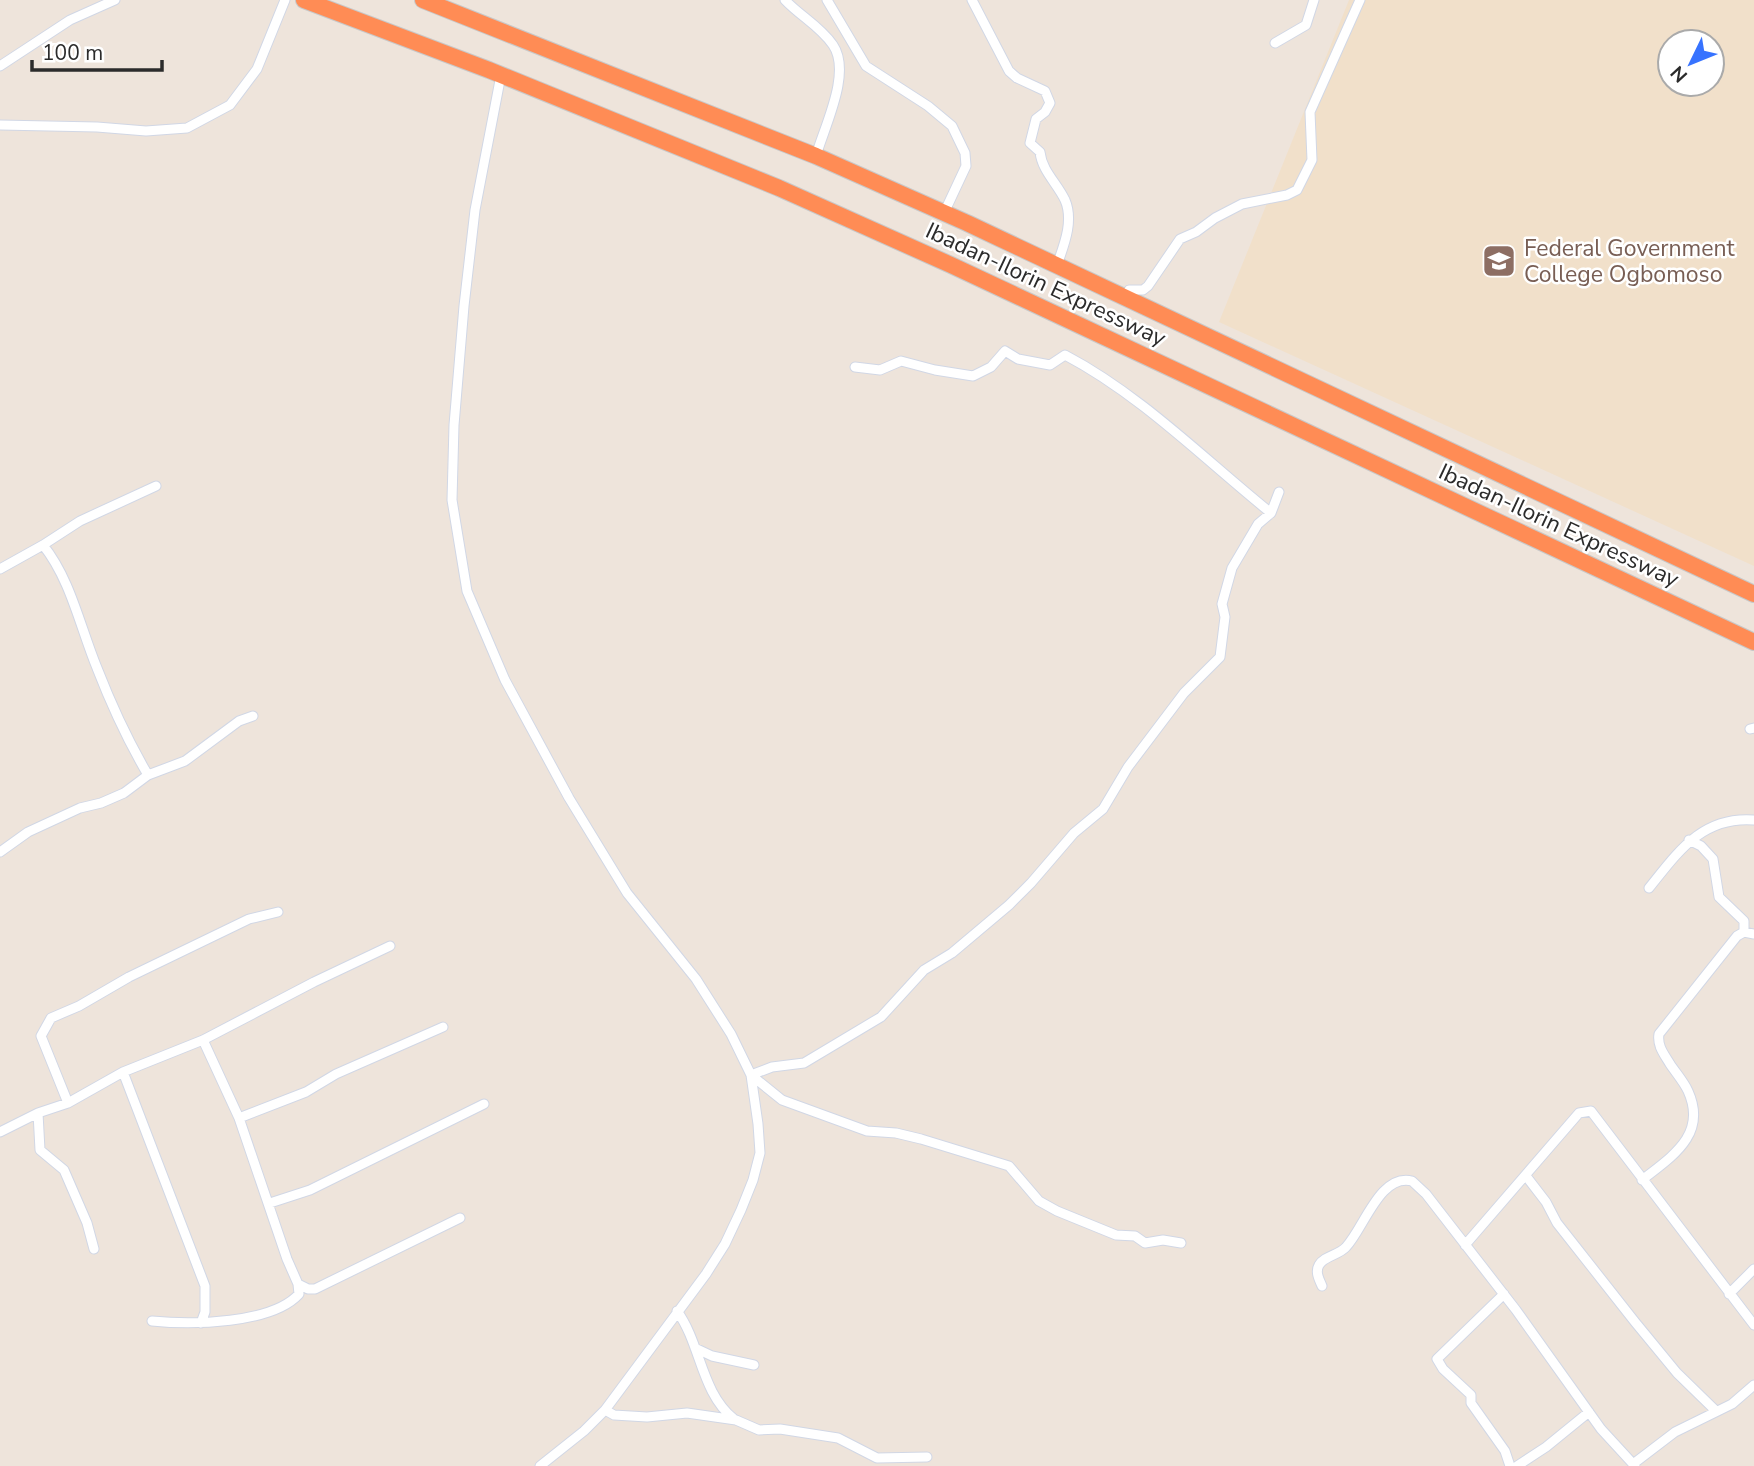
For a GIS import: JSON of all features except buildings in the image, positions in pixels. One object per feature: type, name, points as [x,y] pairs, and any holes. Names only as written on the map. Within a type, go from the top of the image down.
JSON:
[{"type":"highway","name":"Ibadan-Ilorin Expressway","points":[[304,0],[501,75],[779,188],[951,265],[1754,642]]},
{"type":"highway","name":"Ibadan-Ilorin Expressway","points":[[423,0],[816,156],[944,213],[1754,594]]},
{"type":"street","points":[[0,66],[70,20],[115,0]]},
{"type":"street","points":[[0,125],[146,131],[187,128],[230,105],[257,69],[285,0]]},
{"type":"street","points":[[785,0],[814,24],[834,47],[839,64],[832,112],[816,156]]},
{"type":"street","points":[[827,0],[866,66],[928,106],[952,127],[965,153],[966,166],[944,213]]},
{"type":"street","points":[[972,0],[1009,71],[1017,78],[1045,91],[1050,103],[1045,112],[1035,119],[1030,143],[1040,152],[1041,161],[1066,202],[1068,227],[1057,265]]},
{"type":"street","points":[[1275,43],[1306,25],[1314,0]]},
{"type":"street","points":[[1125,297],[1129,290],[1143,290],[1148,286],[1180,239],[1242,204],[1287,195],[1297,190],[1312,160],[1310,112],[1360,0]]},
{"type":"street","points":[[501,75],[475,210],[454,425],[452,500],[467,591],[505,680],[569,798],[627,893],[696,979],[731,1034],[751,1075],[760,1153],[753,1180],[725,1244],[706,1273],[605,1410],[584,1431],[540,1466]]},
{"type":"street","points":[[855,367],[880,370],[901,361],[973,376],[991,367],[1005,351],[1018,359],[1050,365],[1065,355],[1096,371],[1271,513]]},
{"type":"street","points":[[0,569],[80,521],[156,486]]},
{"type":"street","points":[[751,1075],[772,1067],[804,1063],[881,1017],[925,970],[952,953],[1009,905],[1074,833],[1103,809],[1128,767],[1184,693],[1220,657],[1225,617],[1223,604],[1232,568],[1258,524],[1271,513],[1279,492]]},
{"type":"street","points":[[43,545],[52,557],[75,606],[97,670],[148,775]]},
{"type":"street","points":[[0,852],[28,832],[80,808],[124,793],[148,775],[185,761],[239,721],[253,716]]},
{"type":"street","points":[[1649,888],[1689,840],[1722,822],[1754,820]]},
{"type":"street","points":[[1689,840],[1701,846],[1713,859],[1719,897],[1744,921],[1744,932]]},
{"type":"street","points":[[68,1103],[41,1036],[51,1017],[79,1006],[130,977],[249,919],[278,912]]},
{"type":"street","points":[[1642,1180],[1685,1144],[1692,1129],[1693,1110],[1688,1091],[1659,1046],[1659,1034],[1737,936],[1744,932],[1754,934]]},
{"type":"street","points":[[0,1132],[38,1113],[68,1103],[123,1072],[203,1040],[390,946]]},
{"type":"street","points":[[239,1118],[306,1092],[336,1074],[443,1027]]},
{"type":"street","points":[[152,1321],[222,1322],[291,1303],[299,1294],[298,1284],[239,1118],[203,1040]]},
{"type":"street","points":[[123,1072],[205,1286],[205,1312],[201,1323]]},
{"type":"street","points":[[751,1075],[782,1100],[867,1131],[896,1133],[921,1139],[1009,1166],[1039,1201],[1080,1221],[1116,1235],[1135,1236],[1145,1243],[1163,1240],[1181,1244]]},
{"type":"street","points":[[270,1203],[310,1190],[484,1104]]},
{"type":"street","points":[[1465,1245],[1580,1113],[1591,1111],[1754,1325]]},
{"type":"street","points":[[38,1113],[40,1150],[64,1170],[87,1223],[94,1248]]},
{"type":"street","points":[[1526,1176],[1546,1202],[1557,1223],[1635,1322],[1683,1381],[1716,1412]]},
{"type":"street","points":[[1322,1286],[1317,1275],[1320,1262],[1348,1246],[1386,1188],[1399,1181],[1412,1181],[1419,1186],[1504,1294],[1601,1429],[1634,1465],[1675,1432],[1732,1404],[1754,1385]]},
{"type":"street","points":[[298,1284],[315,1289],[460,1218]]},
{"type":"street","points":[[1729,1294],[1754,1269]]},
{"type":"street","points":[[1504,1294],[1437,1359],[1443,1369],[1471,1395],[1471,1403],[1505,1451],[1510,1466]]},
{"type":"street","points":[[677,1311],[717,1399],[736,1420],[759,1430],[780,1429],[838,1438],[877,1458],[927,1457]]},
{"type":"street","points":[[695,1347],[712,1356],[754,1365]]},
{"type":"street","points":[[605,1410],[614,1415],[687,1413],[736,1420]]},
{"type":"street","points":[[1517,1466],[1546,1447],[1589,1412]]},
{"type":"shaded area","name":"Federal Government College Ogbomoso","points":[[1349,0],[1754,0],[1754,566],[1219,322]]},
{"type":"place","name":"Federal Government College Ogbomoso","points":[[1499,261]]}]
